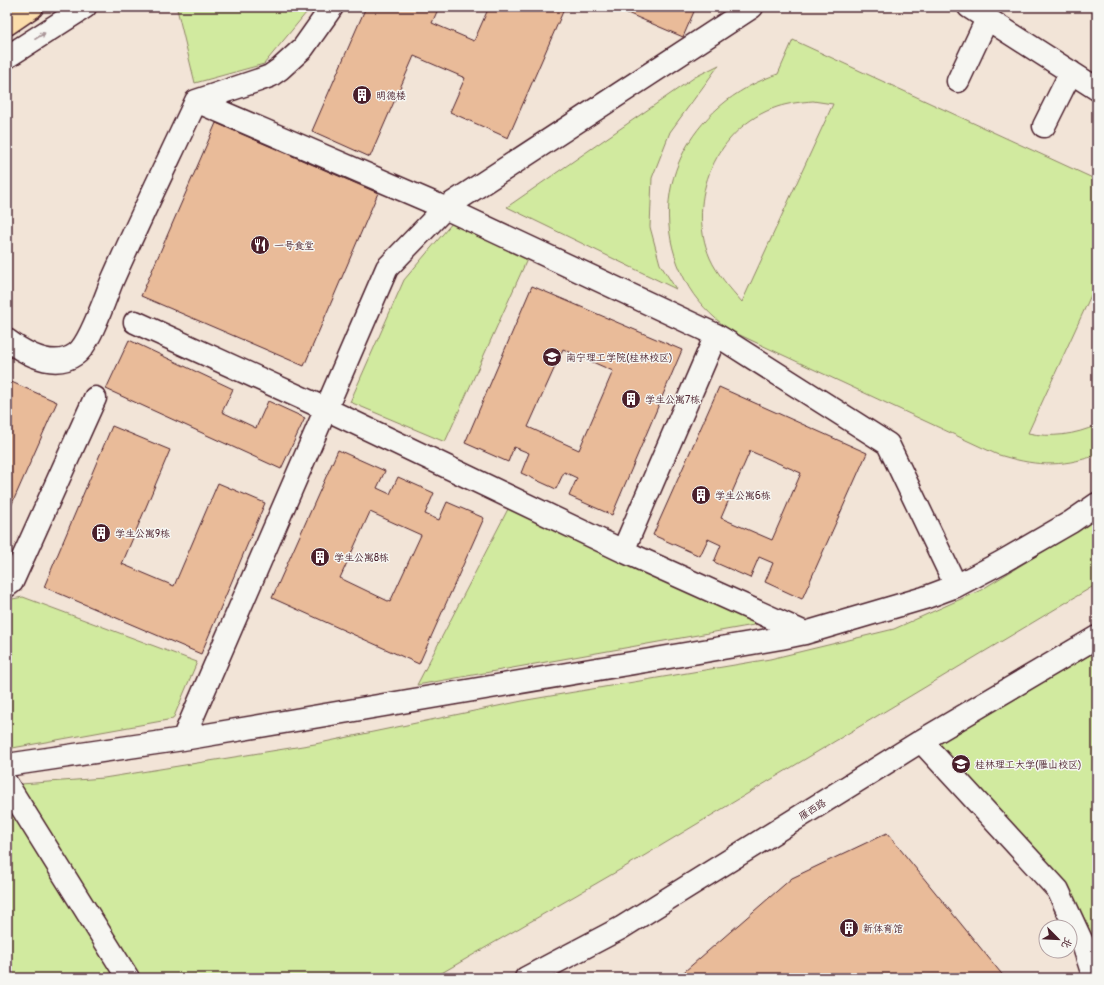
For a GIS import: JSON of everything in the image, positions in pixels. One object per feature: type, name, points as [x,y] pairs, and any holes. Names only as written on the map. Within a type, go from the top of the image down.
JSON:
[{"type":"main road","points":[[7,24],[32,7]]},
{"type":"street","points":[[7,57],[85,7]]},
{"type":"street","points":[[7,340],[30,355],[49,360],[67,359],[75,355],[81,349],[88,339],[113,280],[196,101],[270,76],[303,48],[332,7]]},
{"type":"street","points":[[183,739],[387,268],[445,208],[752,7]]},
{"type":"street","points":[[969,7],[1097,89]]},
{"type":"street","points":[[958,81],[987,18]]},
{"type":"street","points":[[1044,126],[1071,72]]},
{"type":"street","points":[[196,101],[445,208],[716,335],[888,444],[956,586]]},
{"type":"street","points":[[135,322],[326,408],[623,551],[805,633]]},
{"type":"street","points":[[623,551],[716,335]]},
{"type":"street","points":[[7,586],[12,582],[95,398]]},
{"type":"street","points":[[7,765],[183,739],[805,633],[924,598],[956,586],[1000,563],[1097,504]]},
{"type":"street","name":"雁西路","points":[[526,978],[622,928],[921,741],[1097,637]]},
{"type":"street","points":[[921,741],[1058,890],[1083,944],[1094,978]]},
{"type":"street","points":[[7,784],[128,978]]},
{"type":"green space","points":[[179,7],[311,7],[264,64],[195,83],[177,9]]},
{"type":"green space","points":[[793,40],[1097,180],[1097,282],[1028,433],[1037,435],[1063,435],[1097,425],[1097,455],[1071,462],[1046,464],[1022,461],[996,454],[729,330],[710,314],[699,301],[685,280],[673,248],[668,216],[672,185],[682,156],[698,130],[720,106],[747,88],[778,74]],"holes":[[[813,101],[833,104],[742,302],[716,270],[710,258],[703,235],[701,212],[704,190],[712,168],[723,148],[738,131],[756,117],[777,107],[790,104]]]},
{"type":"green space","points":[[719,65],[670,132],[652,178],[650,227],[660,264],[676,289],[507,207],[695,77]]},
{"type":"green space","points":[[453,222],[529,255],[445,442],[350,402],[404,280]]},
{"type":"green space","points":[[508,509],[765,623],[417,685]]},
{"type":"green space","points":[[1097,518],[1097,584],[642,857],[433,978],[7,978],[7,785],[104,778],[315,744],[527,700],[770,659],[894,629],[981,590]]},
{"type":"green space","points":[[23,597],[197,662],[173,719],[7,749],[7,600]]},
{"type":"green space","points":[[1097,651],[1097,967],[1064,882],[935,744]]},
{"type":"building","name":"明德楼","points":[[366,7],[439,7],[432,23],[474,41],[489,7],[565,7],[508,138],[450,112],[465,78],[414,56],[370,157],[312,131]]},
{"type":"building","points":[[628,7],[696,7],[683,37],[625,12]]},
{"type":"building","name":"一号食堂","points":[[216,123],[378,193],[304,366],[141,296]]},
{"type":"building","name":"学生公寓7栋","points":[[532,286],[682,350],[612,515],[569,496],[577,478],[564,472],[556,489],[521,473],[529,453],[514,447],[508,462],[465,443]],"holes":[[[563,349],[613,371],[579,450],[528,427]]]},
{"type":"building","points":[[129,340],[233,389],[222,412],[256,428],[268,401],[305,418],[281,469],[106,389]]},
{"type":"building","points":[[7,380],[57,402],[7,515]]},
{"type":"building","name":"学生公寓6栋","points":[[719,387],[867,453],[802,599],[765,582],[773,563],[759,557],[750,578],[714,562],[721,545],[708,539],[700,556],[653,535]],"holes":[[[750,451],[801,473],[772,540],[721,518]]]},
{"type":"building","name":"学生公寓9栋","points":[[112,426],[170,450],[122,564],[174,586],[218,483],[265,503],[201,654],[44,587]]},
{"type":"building","name":"学生公寓8栋","points":[[338,450],[385,471],[377,488],[390,494],[398,477],[434,493],[425,514],[439,520],[447,502],[484,518],[419,664],[272,598]],"holes":[[[370,512],[421,535],[390,602],[340,578]]]},
{"type":"building","name":"新体育馆","points":[[887,833],[1005,978],[677,978],[792,878]]},
{"type":"place","name":"明德楼","points":[[362,95]]},
{"type":"place","name":"一号食堂","points":[[260,245]]},
{"type":"place","name":"南宁理工学院(桂林校区)","points":[[552,357]]},
{"type":"place","name":"学生公寓7栋","points":[[631,399]]},
{"type":"place","name":"学生公寓6栋","points":[[701,495]]},
{"type":"place","name":"学生公寓9栋","points":[[101,533]]},
{"type":"place","name":"学生公寓8栋","points":[[320,557]]},
{"type":"place","name":"桂林理工大学(雁山校区)","points":[[961,764]]},
{"type":"place","name":"新体育馆","points":[[849,928]]}]
